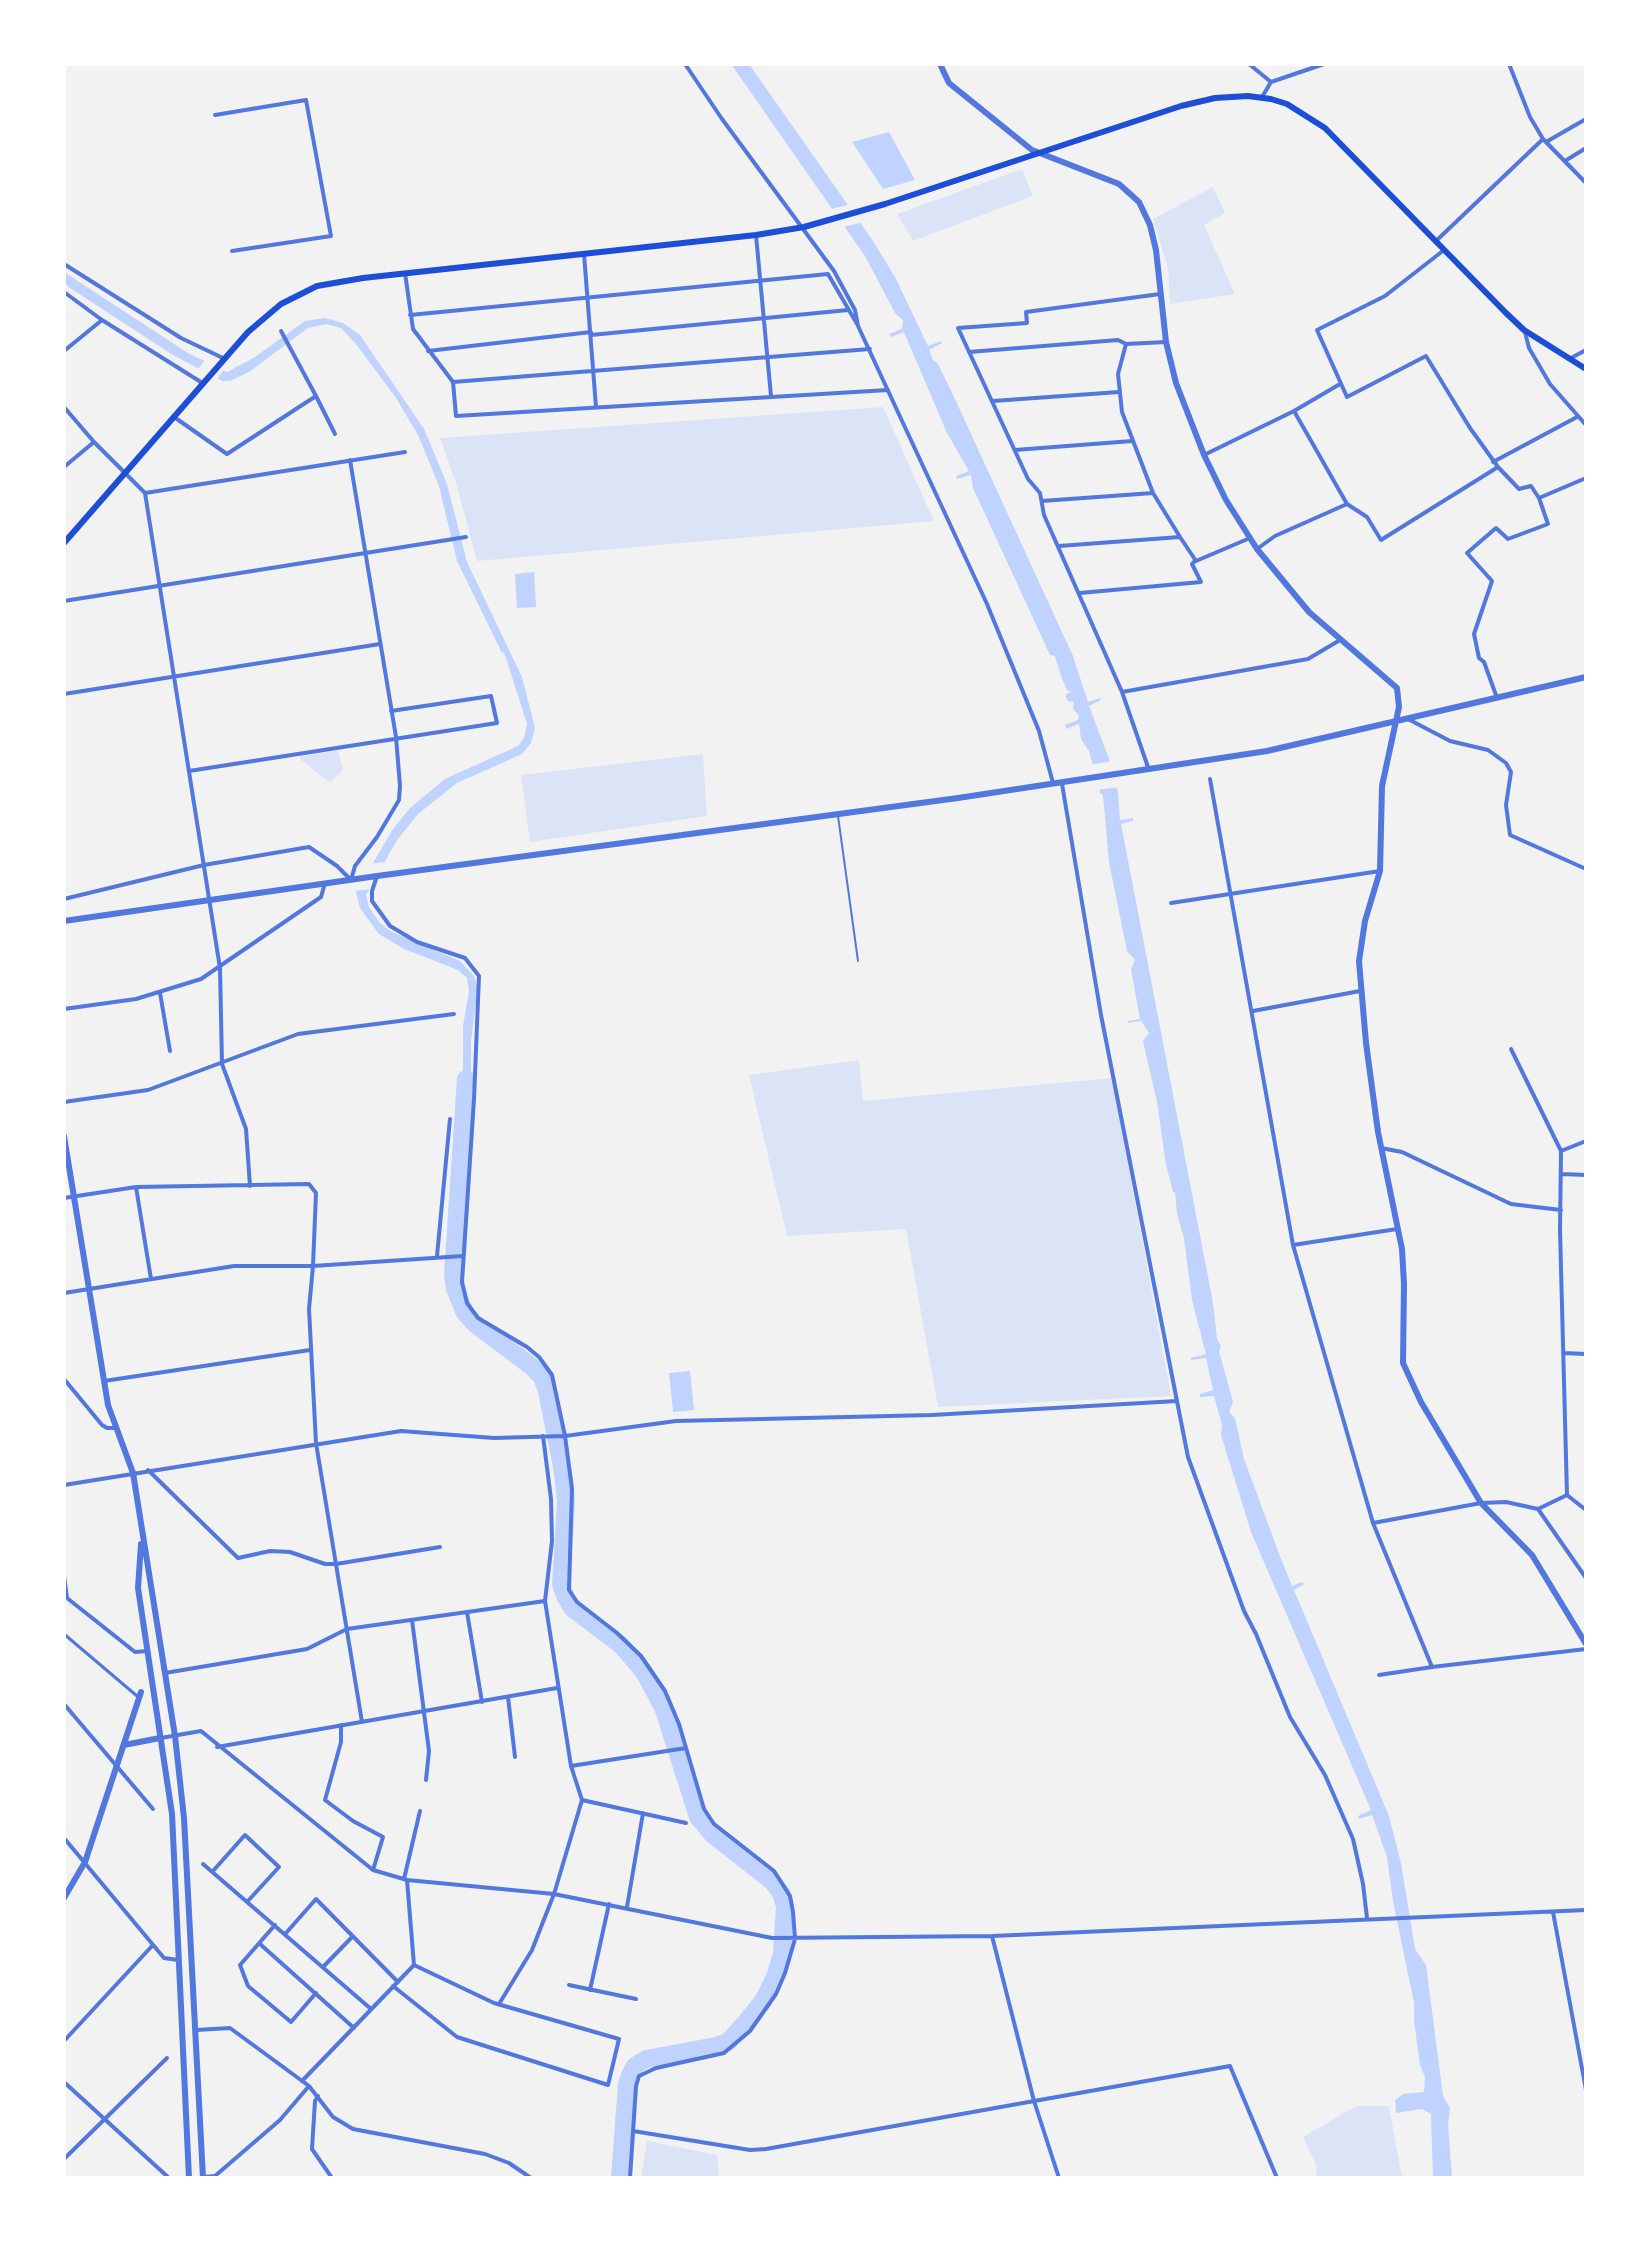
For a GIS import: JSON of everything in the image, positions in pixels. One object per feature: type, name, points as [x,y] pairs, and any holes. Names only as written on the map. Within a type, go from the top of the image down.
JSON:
[{"type":"main road","points":[[64,543],[264,317],[298,294],[341,281],[804,227],[885,204],[1198,101],[1232,96],[1262,97],[1287,104],[1325,128],[1524,330],[1586,369]]},
{"type":"street","points":[[685,64],[834,271],[855,310],[858,326]]},
{"type":"street","points":[[940,64],[949,83],[969,102],[1032,150],[1119,184],[1139,202],[1153,237],[1163,294],[1166,342],[1176,383],[1204,455],[1226,500],[1257,549],[1291,592],[1340,640],[1392,680],[1400,696],[1382,786],[1380,871],[1359,961],[1360,991],[1381,1148],[1399,1229],[1404,1276],[1403,1363],[1421,1402],[1481,1503],[1532,1555],[1586,1647],[1379,1675]]},
{"type":"street","points":[[1249,64],[1271,82]]},
{"type":"street","points":[[1262,97],[1271,82],[1324,64]]},
{"type":"street","points":[[1509,64],[1530,117],[1545,140],[1586,183]]},
{"type":"street","points":[[215,115],[306,100],[331,236],[232,251]]},
{"type":"street","points":[[1436,241],[1545,140],[1586,119]]},
{"type":"street","points":[[1565,161],[1586,148]]},
{"type":"street","points":[[756,235],[771,396]]},
{"type":"street","points":[[1444,250],[1385,296],[1317,330],[1347,397],[1426,356],[1493,462],[1512,485],[1519,489],[1531,486],[1539,498],[1548,524],[1508,539],[1496,528],[1467,553],[1492,581],[1474,634],[1479,658],[1484,662],[1497,698]]},
{"type":"street","points":[[584,254],[596,407]]},
{"type":"street","points":[[64,264],[222,362]]},
{"type":"street","points":[[405,273],[413,329],[453,382],[456,416],[888,390]]},
{"type":"street","points":[[410,315],[828,274],[870,349],[987,604],[1039,731],[1053,783]]},
{"type":"street","points":[[64,292],[102,320],[206,382]]},
{"type":"street","points":[[1149,770],[1122,692],[1044,515],[1040,493],[1028,479],[958,328],[1027,323],[1026,312],[1163,294]]},
{"type":"street","points":[[428,351],[849,310]]},
{"type":"street","points":[[64,351],[102,320]]},
{"type":"street","points":[[1524,330],[1529,348],[1550,384],[1586,425]]},
{"type":"street","points":[[282,332],[292,346],[335,434]]},
{"type":"street","points":[[969,352],[1118,340],[1126,344],[1166,342]]},
{"type":"street","points":[[1126,344],[1118,374],[1119,392],[1132,441],[1153,493],[1195,561]]},
{"type":"street","points":[[453,382],[870,349]]},
{"type":"street","points":[[1569,359],[1586,350]]},
{"type":"street","points":[[1204,455],[1294,411],[1340,384]]},
{"type":"street","points":[[992,401],[1119,392]]},
{"type":"street","points":[[174,417],[227,454],[316,396]]},
{"type":"street","points":[[64,407],[145,493],[211,900],[220,968],[222,1064],[246,1129],[250,1186]]},
{"type":"street","points":[[1294,411],[1347,504],[1367,517],[1381,540],[1498,467]]},
{"type":"street","points":[[1493,462],[1577,417]]},
{"type":"street","points":[[1015,450],[1132,441]]},
{"type":"street","points":[[64,467],[94,442]]},
{"type":"street","points":[[145,493],[405,452]]},
{"type":"street","points":[[350,460],[396,737],[399,800],[355,866],[354,879]]},
{"type":"street","points":[[1539,498],[1586,478]]},
{"type":"street","points":[[1042,501],[1153,493]]},
{"type":"street","points":[[1257,549],[1275,536],[1347,504]]},
{"type":"street","points":[[64,601],[466,537]]},
{"type":"street","points":[[1059,546],[1180,537]]},
{"type":"street","points":[[1080,593],[1201,582],[1192,564],[1195,561],[1250,538]]},
{"type":"street","points":[[1122,692],[1308,659],[1340,640]]},
{"type":"street","points":[[64,694],[380,644]]},
{"type":"street","points":[[64,921],[1149,770],[1267,751],[1586,677]]},
{"type":"street","points":[[189,771],[497,723],[491,696],[391,711]]},
{"type":"street","points":[[1407,719],[1450,741],[1488,750],[1506,763],[1511,772],[1506,805],[1510,835],[1586,869]]},
{"type":"street","points":[[1210,779],[1293,1245],[1373,1523],[1432,1667]]},
{"type":"street","points":[[1066,781],[1101,1015],[1188,1457],[1244,1611],[1290,1717],[1325,1775],[1353,1839],[1370,1918]]},
{"type":"street","points":[[64,899],[204,865],[309,847],[354,879]]},
{"type":"street","points":[[1171,903],[1380,871]]},
{"type":"street","points":[[378,876],[372,901],[390,926],[417,942],[465,958],[479,976],[462,1282],[467,1303],[478,1318],[527,1347],[552,1375],[565,1436],[573,1511],[569,1590],[577,1602],[641,1656],[665,1691],[704,1809],[714,1824],[774,1871],[784,1883],[791,1904],[795,1939],[776,1994],[750,2031],[718,2055],[648,2070],[639,2076],[630,2178]]},
{"type":"street","points":[[64,1009],[160,993],[201,979],[321,897],[325,883]]},
{"type":"street","points":[[1252,1011],[1360,991]]},
{"type":"street","points":[[160,993],[170,1051]]},
{"type":"street","points":[[64,1102],[148,1090],[298,1034],[454,1014]]},
{"type":"street","points":[[1511,1049],[1561,1151],[1567,1495]]},
{"type":"street","points":[[438,1257],[450,1119]]},
{"type":"street","points":[[64,1136],[104,1381],[116,1428],[133,1473],[175,1736],[184,1818],[203,2178],[215,2176],[237,2158],[280,2120],[309,2086]]},
{"type":"street","points":[[1561,1151],[1586,1141]]},
{"type":"street","points":[[1381,1148],[1402,1152],[1511,1204],[1561,1210]]},
{"type":"street","points":[[1562,1174],[1586,1175]]},
{"type":"street","points":[[64,1198],[136,1187],[309,1184],[316,1193],[309,1309],[316,1443],[362,1722]]},
{"type":"street","points":[[136,1187],[151,1279]]},
{"type":"street","points":[[1293,1245],[1399,1229]]},
{"type":"street","points":[[64,1293],[234,1266],[313,1266],[463,1256]]},
{"type":"street","points":[[104,1381],[310,1350]]},
{"type":"street","points":[[1563,1353],[1586,1354]]},
{"type":"street","points":[[64,1379],[102,1425],[116,1428]]},
{"type":"street","points":[[64,1485],[401,1431],[494,1438],[565,1436],[676,1421],[932,1415],[1177,1401]]},
{"type":"street","points":[[499,2004],[532,1950],[554,1894],[582,1800],[571,1766],[545,1601],[552,1541],[551,1499],[543,1436]]},
{"type":"street","points":[[148,1470],[238,1558],[270,1551],[290,1552],[325,1564],[336,1564],[440,1547]]},
{"type":"street","points":[[1373,1523],[1481,1503],[1506,1502],[1538,1509],[1567,1495]]},
{"type":"street","points":[[1567,1495],[1586,1510]]},
{"type":"street","points":[[1538,1509],[1586,1578]]},
{"type":"street","points":[[142,1532],[138,1588],[172,1814],[189,2178]]},
{"type":"street","points":[[64,1576],[66,1599],[135,1652],[148,1651]]},
{"type":"street","points":[[165,1673],[307,1649],[347,1629],[545,1601]]},
{"type":"street","points":[[467,1612],[482,1702]]},
{"type":"street","points":[[412,1620],[429,1751],[426,1780]]},
{"type":"street","points":[[64,1634],[140,1695],[85,1862],[64,1898]]},
{"type":"street","points":[[217,1747],[557,1688]]},
{"type":"street","points":[[508,1697],[515,1757]]},
{"type":"street","points":[[64,1704],[153,1809]]},
{"type":"street","points":[[341,1725],[341,1742],[325,1800],[353,1821],[383,1837],[373,1870]]},
{"type":"street","points":[[124,1745],[201,1731],[373,1870],[406,1879],[554,1894],[772,1938],[992,1936],[1586,1910]]},
{"type":"street","points":[[571,1766],[686,1748]]},
{"type":"street","points":[[582,1800],[686,1823]]},
{"type":"street","points":[[302,2081],[414,1965],[406,1879],[420,1811]]},
{"type":"street","points":[[627,1907],[643,1813]]},
{"type":"street","points":[[213,1871],[245,1835],[279,1867],[247,1902]]},
{"type":"street","points":[[64,1838],[164,1958],[178,1960]]},
{"type":"street","points":[[203,1864],[371,2009]]},
{"type":"street","points":[[286,1933],[316,1899],[396,1984],[457,2037],[608,2085],[619,2039],[499,2004],[414,1965]]},
{"type":"street","points":[[590,1990],[609,1904]]},
{"type":"street","points":[[1553,1912],[1586,2090]]},
{"type":"street","points":[[275,1924],[240,1965],[248,1986],[291,2022],[316,1993]]},
{"type":"street","points":[[324,1967],[353,1936]]},
{"type":"street","points":[[992,1936],[1034,2101],[1059,2178]]},
{"type":"street","points":[[260,1944],[354,2028]]},
{"type":"street","points":[[64,2041],[153,1945]]},
{"type":"street","points":[[569,1985],[636,1999]]},
{"type":"street","points":[[194,2030],[230,2028],[309,2086],[333,2117],[353,2129],[485,2154],[509,2163],[531,2178]]},
{"type":"street","points":[[64,2159],[167,2058]]},
{"type":"street","points":[[633,2131],[750,2150],[766,2149],[1230,2066],[1277,2178]]},
{"type":"street","points":[[64,2082],[169,2178]]},
{"type":"street","points":[[318,2095],[312,2149],[332,2178]]},
{"type":"lane","points":[[838,814],[858,961]]},
{"type":"shaded area","points":[[1022,169],[1033,196],[913,241],[897,214]]},
{"type":"shaded area","points":[[1213,187],[1225,213],[1204,225],[1235,294],[1170,304],[1168,269],[1153,219]]},
{"type":"shaded area","points":[[883,407],[934,521],[477,561],[457,486],[440,438]]},
{"type":"shaded area","points":[[338,751],[343,770],[330,783],[300,759],[300,756]]},
{"type":"shaded area","points":[[703,754],[707,816],[530,842],[521,775]]},
{"type":"shaded area","points":[[859,1060],[863,1101],[1112,1078],[1171,1396],[938,1407],[906,1229],[787,1236],[749,1075]]},
{"type":"shaded area","points":[[1356,2106],[1389,2106],[1402,2178],[1316,2178],[1317,2167],[1303,2137]]},
{"type":"shaded area","points":[[647,2141],[717,2155],[719,2178],[641,2178]]},
{"type":"water","points":[[731,64],[749,64],[871,238],[895,277],[928,346],[941,341],[929,350],[933,360],[954,397],[1073,656],[1088,702],[1101,700],[1089,706],[1118,792],[1120,820],[1133,818],[1133,821],[1121,824],[1213,1303],[1217,1339],[1221,1346],[1219,1351],[1233,1402],[1229,1412],[1235,1418],[1244,1459],[1292,1586],[1304,1584],[1294,1590],[1389,1816],[1401,1863],[1415,1949],[1426,1965],[1443,2096],[1450,2108],[1448,2125],[1452,2178],[1433,2178],[1431,2114],[1422,2109],[1396,2113],[1395,2100],[1403,2094],[1424,2092],[1425,2077],[1420,2065],[1414,2003],[1387,1857],[1372,1815],[1359,1819],[1358,1816],[1371,1810],[1251,1532],[1221,1435],[1222,1425],[1214,1396],[1200,1397],[1200,1394],[1213,1390],[1206,1358],[1191,1360],[1206,1354],[1192,1300],[1184,1238],[1166,1165],[1157,1102],[1143,1041],[1149,1033],[1141,1021],[1128,1023],[1140,1019],[1131,969],[1135,960],[1127,951],[1109,862],[1103,795],[1089,751],[1081,739],[1079,724],[1066,729],[1065,725],[1078,720],[1079,715],[1073,709],[1074,702],[1066,698],[1066,694],[1071,692],[1067,690],[1055,656],[1050,655],[973,488],[971,475],[957,479],[956,476],[969,471],[947,433],[904,332],[891,337],[889,334],[902,329],[903,320],[895,313],[865,256]]},
{"type":"water","points":[[889,132],[915,180],[883,189],[852,142]]},
{"type":"water","points":[[64,272],[188,353],[227,372],[255,357],[305,321],[325,318],[343,323],[360,335],[424,429],[447,484],[467,562],[522,677],[535,728],[531,743],[522,754],[457,783],[418,814],[397,840],[366,895],[369,907],[379,922],[390,931],[460,961],[474,976],[478,988],[471,1041],[471,1103],[463,1103],[463,1026],[469,991],[467,978],[458,970],[404,949],[379,934],[360,908],[356,892],[393,829],[410,808],[445,779],[518,746],[524,738],[527,724],[504,652],[457,561],[439,486],[418,435],[396,398],[341,328],[326,324],[308,328],[249,372],[230,381],[222,381],[173,355],[70,288],[64,283]]},
{"type":"water","points":[[534,572],[536,607],[517,608],[515,574]]},
{"type":"water","points":[[690,1371],[694,1410],[673,1412],[669,1373]]},
{"type":"pier","points":[[851,204],[864,222],[839,228],[827,210]]},
{"type":"pier","points":[[207,358],[225,368],[215,382],[196,371]]},
{"type":"pier","points":[[1114,761],[1121,787],[1095,790],[1088,765]]},
{"type":"pier","points":[[384,862],[381,876],[372,889],[354,891],[368,864]]},
{"type":"waterway","points":[[466,1079],[453,1275],[455,1289],[465,1313],[475,1324],[542,1377],[563,1472],[566,1502],[561,1584],[565,1596],[572,1608],[621,1645],[644,1672],[663,1707],[698,1817],[713,1835],[773,1882],[785,1906],[782,1954],[775,1977],[763,2001],[728,2042],[646,2059],[635,2066],[627,2084],[620,2178]]}]
